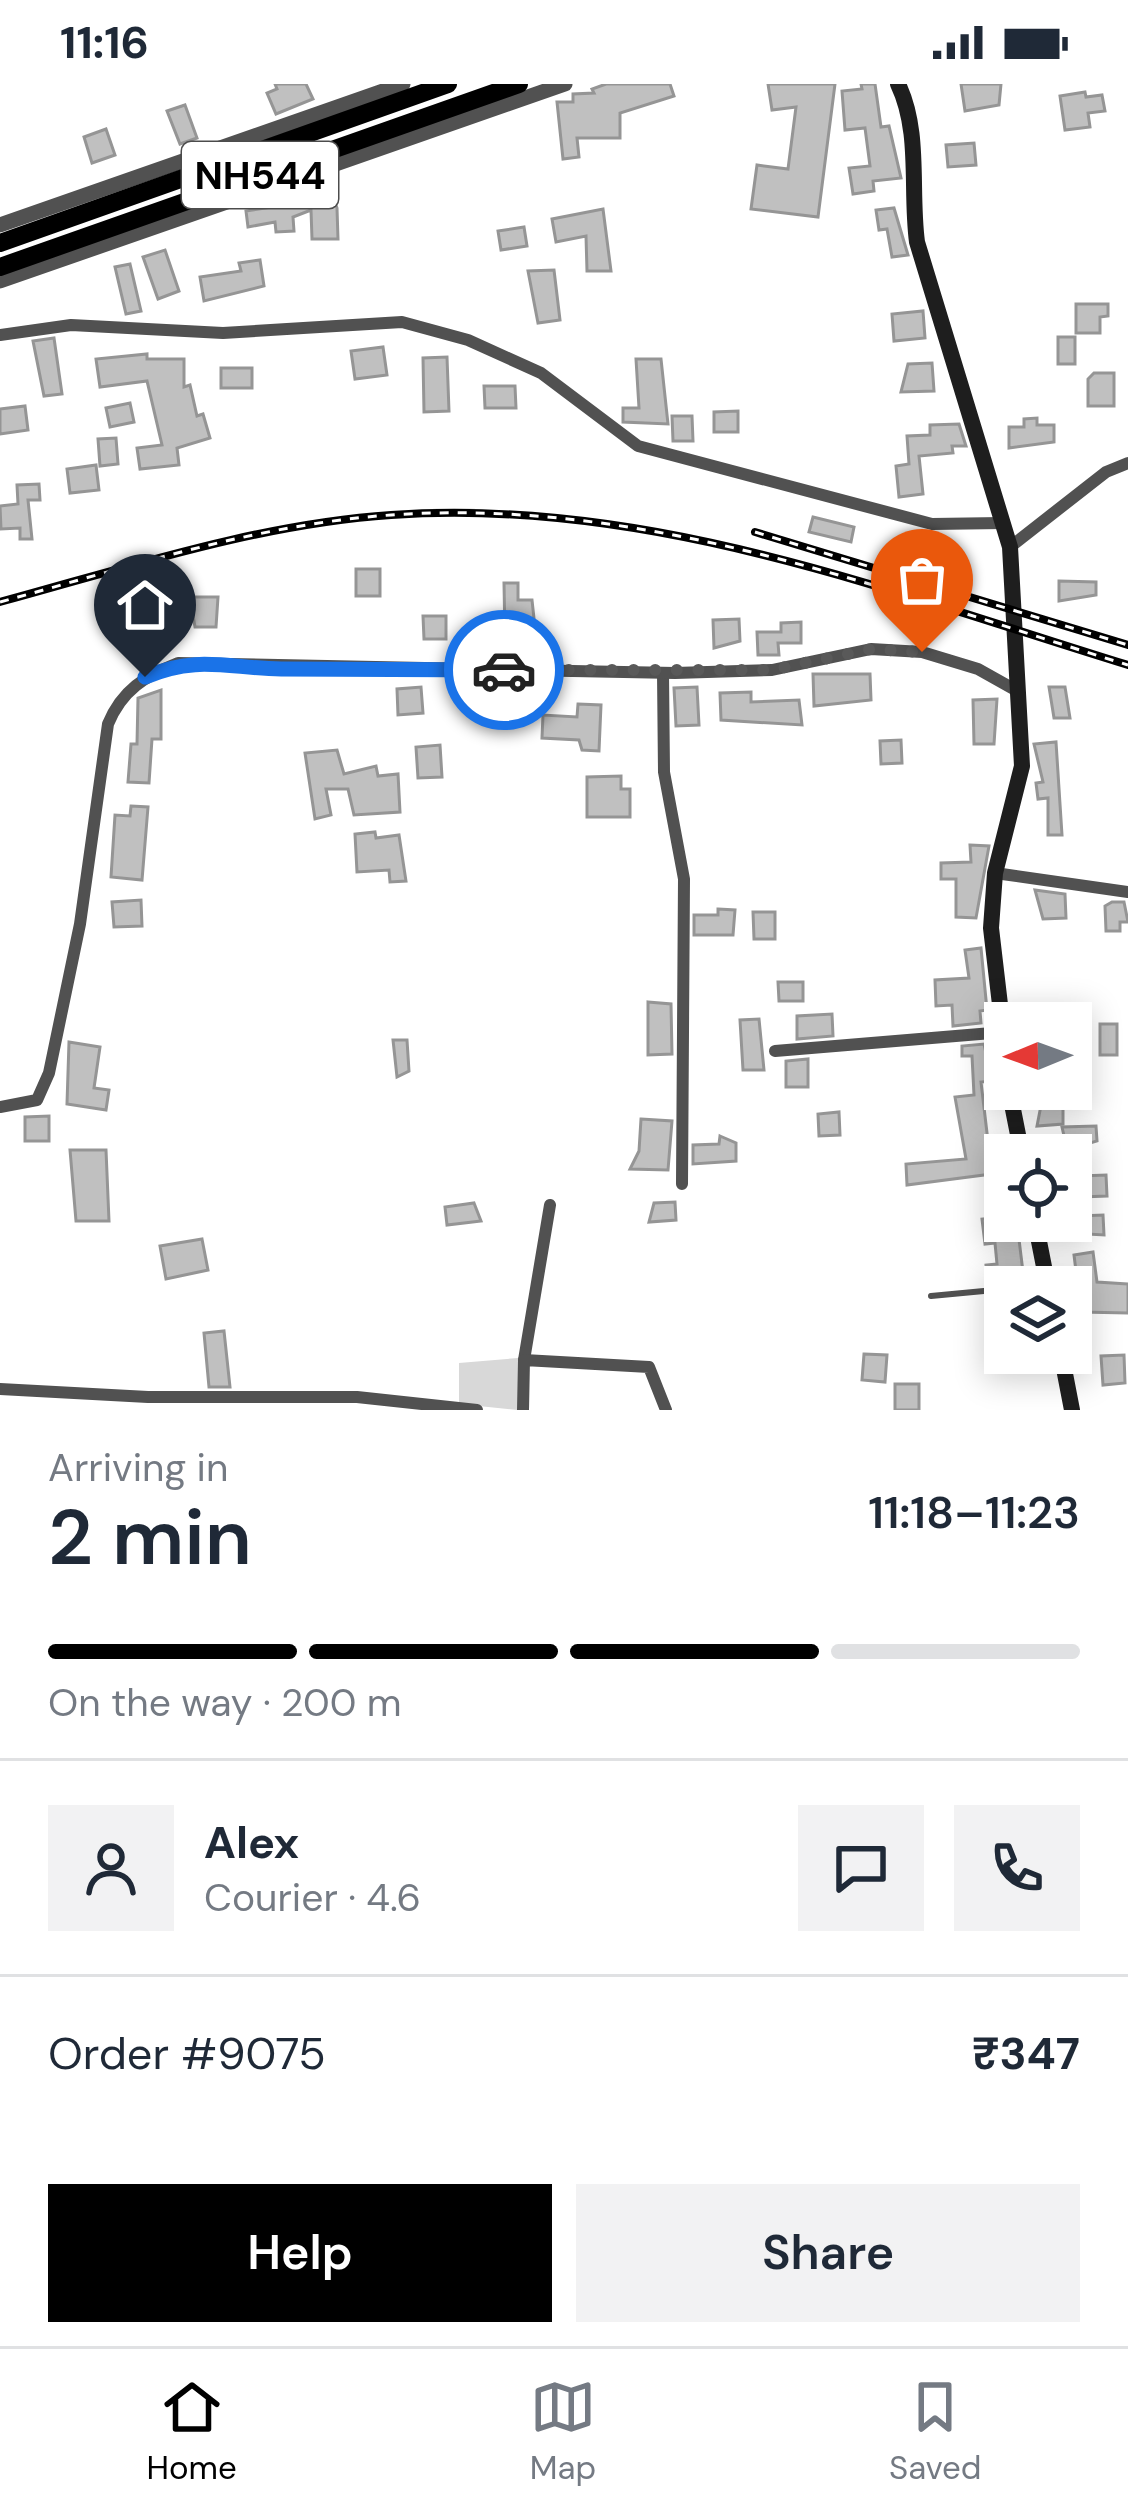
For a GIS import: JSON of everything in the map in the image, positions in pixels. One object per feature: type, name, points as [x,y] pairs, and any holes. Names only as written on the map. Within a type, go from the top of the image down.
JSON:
[{"type":"highway","name":"NH544","points":[[0,243],[448,84]]},
{"type":"highway","name":"NH544","points":[[0,267],[519,84]]},
{"type":"main road","points":[[898,84],[914,126],[910,191],[917,242],[1010,547],[1022,766],[995,873],[991,928],[1000,1002]]},
{"type":"main road","points":[[1065,1374],[1072,1410]]},
{"type":"street","points":[[0,225],[403,84]]},
{"type":"street","points":[[0,281],[565,84]]},
{"type":"street","points":[[0,335],[71,325],[223,333],[402,322],[468,340],[541,374],[638,446],[932,524],[1002,523]]},
{"type":"street","points":[[1010,547],[1106,472],[1128,464]]},
{"type":"street","points":[[0,1107],[37,1100],[49,1073],[80,924],[108,724],[117,703],[145,677],[178,663],[227,662],[263,669],[663,673],[772,670],[871,649],[922,652],[978,669],[1019,692]]},
{"type":"street","points":[[663,673],[664,772],[683,879],[682,1184]]},
{"type":"street","points":[[995,873],[1128,892]]},
{"type":"street","points":[[776,1051],[984,1034]]},
{"type":"street","points":[[523,1410],[524,1360],[550,1205]]},
{"type":"street","points":[[524,1360],[649,1366],[666,1410]]},
{"type":"street","points":[[0,1389],[148,1397],[357,1397],[477,1410]]},
{"type":"lane","points":[[932,1296],[984,1291]]},
{"type":"shaded area","points":[[518,1358],[518,1410],[459,1404],[459,1363]]},
{"type":"building","points":[[275,84],[306,84],[313,99],[276,114],[267,93],[277,89]]},
{"type":"building","points":[[606,84],[670,84],[674,96],[620,113],[620,138],[577,138],[579,157],[563,159],[557,102],[573,102],[573,94],[594,93],[592,89]]},
{"type":"building","points":[[768,84],[835,84],[818,217],[751,209],[757,165],[788,169],[796,107],[772,110]]},
{"type":"building","points":[[861,84],[875,84],[881,127],[889,126],[901,178],[873,181],[874,191],[853,194],[849,168],[870,166],[865,128],[845,130],[842,91],[862,89]]},
{"type":"building","points":[[961,84],[1001,84],[999,105],[965,111]]},
{"type":"building","points":[[1085,92],[1086,97],[1102,95],[1105,111],[1088,113],[1090,127],[1065,130],[1060,96]]},
{"type":"building","points":[[185,105],[197,138],[180,144],[167,111]]},
{"type":"building","points":[[106,129],[115,155],[92,163],[84,137]]},
{"type":"building","points":[[974,143],[976,165],[948,167],[946,145]]},
{"type":"building","points":[[328,183],[337,208],[338,239],[312,239],[311,210],[293,217],[294,231],[276,232],[275,222],[248,227],[246,211],[304,202],[301,193]]},
{"type":"building","points":[[894,208],[908,255],[892,257],[887,229],[879,230],[876,210]]},
{"type":"building","points":[[603,209],[611,271],[587,271],[586,236],[556,242],[552,219]]},
{"type":"building","points":[[524,227],[527,246],[501,250],[498,231]]},
{"type":"building","points":[[165,250],[179,291],[158,299],[143,257]]},
{"type":"building","points":[[260,260],[264,286],[204,301],[200,277],[241,271],[239,263]]},
{"type":"building","points":[[130,264],[141,311],[126,314],[115,267]]},
{"type":"building","points":[[554,270],[560,320],[538,323],[528,271]]},
{"type":"building","points":[[1076,304],[1108,304],[1108,316],[1100,317],[1100,333],[1076,333]]},
{"type":"building","points":[[923,311],[925,338],[894,341],[892,314]]},
{"type":"building","points":[[1058,337],[1075,337],[1075,364],[1058,364]]},
{"type":"building","points":[[54,338],[62,394],[44,396],[33,341]]},
{"type":"building","points":[[383,347],[387,375],[355,379],[351,351]]},
{"type":"building","points":[[147,354],[147,359],[184,359],[184,387],[190,385],[197,416],[203,414],[210,438],[177,448],[179,465],[140,469],[137,448],[162,445],[147,381],[100,387],[96,359]]},
{"type":"building","points":[[447,357],[449,411],[424,412],[423,358]]},
{"type":"building","points":[[636,359],[661,359],[668,424],[623,422],[623,408],[639,408]]},
{"type":"building","points":[[932,363],[934,391],[901,392],[908,364]]},
{"type":"building","points":[[221,368],[252,368],[252,388],[221,388]]},
{"type":"building","points":[[1094,373],[1114,373],[1114,406],[1088,406],[1088,379]]},
{"type":"building","points":[[484,386],[515,386],[516,408],[485,408]]},
{"type":"building","points":[[130,403],[134,422],[110,427],[106,408]]},
{"type":"building","points":[[25,406],[28,430],[0,434],[0,409]]},
{"type":"building","points":[[738,411],[738,432],[714,432],[714,412]]},
{"type":"building","points":[[672,416],[692,416],[693,441],[673,441]]},
{"type":"building","points":[[1037,418],[1037,425],[1054,425],[1054,442],[1009,448],[1009,427],[1024,427],[1024,419]]},
{"type":"building","points":[[959,424],[966,446],[952,446],[953,453],[919,456],[923,494],[899,497],[896,466],[909,464],[907,436],[930,435],[930,425]]},
{"type":"building","points":[[116,438],[118,464],[100,466],[98,439]]},
{"type":"building","points":[[96,465],[99,490],[70,493],[67,469]]},
{"type":"building","points":[[39,484],[40,500],[28,500],[32,539],[20,539],[20,528],[1,529],[0,506],[18,504],[17,485]]},
{"type":"building","points":[[813,517],[854,527],[851,542],[809,532]]},
{"type":"building","points":[[356,569],[380,569],[380,596],[356,596]]},
{"type":"building","points":[[1059,581],[1096,582],[1096,595],[1059,601]]},
{"type":"building","points":[[504,583],[518,583],[518,600],[532,600],[536,637],[505,637]]},
{"type":"building","points":[[190,597],[218,597],[216,627],[195,627]]},
{"type":"building","points":[[423,616],[446,616],[446,639],[424,639]]},
{"type":"building","points":[[739,619],[740,641],[714,648],[713,620]]},
{"type":"building","points":[[801,622],[801,643],[778,643],[779,655],[758,655],[757,632],[781,632],[781,623]]},
{"type":"building","points":[[813,674],[870,674],[871,700],[814,706]]},
{"type":"building","points":[[421,687],[423,713],[398,715],[397,689]]},
{"type":"building","points":[[697,687],[699,725],[676,726],[674,688]]},
{"type":"building","points":[[1049,687],[1065,687],[1070,718],[1054,718]]},
{"type":"building","points":[[161,690],[161,739],[152,739],[149,783],[128,782],[131,744],[137,744],[138,698]]},
{"type":"building","points":[[751,692],[751,702],[799,700],[802,725],[721,720],[720,693]]},
{"type":"building","points":[[997,699],[994,744],[974,744],[973,700]]},
{"type":"building","points":[[578,704],[601,705],[599,751],[582,750],[579,740],[542,738],[543,715],[577,717]]},
{"type":"building","points":[[901,740],[902,763],[881,764],[880,741]]},
{"type":"building","points":[[1056,742],[1062,835],[1048,835],[1048,798],[1038,799],[1036,783],[1043,782],[1034,744]]},
{"type":"building","points":[[440,745],[442,777],[418,778],[416,747]]},
{"type":"building","points":[[337,750],[344,774],[376,766],[378,776],[398,774],[400,812],[354,815],[348,789],[326,789],[331,815],[315,819],[305,753]]},
{"type":"building","points":[[621,776],[621,789],[630,789],[630,817],[587,817],[587,777]]},
{"type":"building","points":[[131,806],[148,807],[142,880],[111,877],[115,815],[130,816]]},
{"type":"building","points":[[375,832],[376,838],[399,835],[406,881],[390,882],[389,870],[357,872],[355,834]]},
{"type":"building","points":[[970,845],[989,846],[976,918],[956,917],[956,879],[941,879],[941,863],[971,862]]},
{"type":"building","points":[[1035,890],[1065,894],[1066,918],[1043,919]]},
{"type":"building","points":[[141,900],[142,926],[114,927],[112,902]]},
{"type":"building","points":[[1124,902],[1128,922],[1120,922],[1120,931],[1106,931],[1105,906]]},
{"type":"building","points":[[718,909],[735,910],[733,935],[694,935],[694,915],[718,915]]},
{"type":"building","points":[[753,912],[775,912],[775,939],[754,939]]},
{"type":"building","points":[[981,948],[986,1002],[980,1011],[981,1023],[953,1026],[952,1005],[936,1006],[935,980],[969,978],[965,950]]},
{"type":"building","points":[[778,982],[803,982],[803,1001],[779,1001]]},
{"type":"building","points":[[648,1002],[671,1004],[672,1054],[648,1055]]},
{"type":"building","points":[[832,1014],[833,1036],[797,1039],[797,1016]]},
{"type":"building","points":[[759,1019],[764,1070],[743,1070],[740,1020]]},
{"type":"building","points":[[1100,1024],[1117,1024],[1117,1055],[1100,1055]]},
{"type":"building","points":[[393,1040],[407,1040],[409,1071],[397,1077]]},
{"type":"building","points":[[69,1042],[100,1047],[94,1088],[109,1090],[106,1110],[67,1104]]},
{"type":"building","points":[[984,1044],[984,1175],[907,1185],[906,1164],[966,1159],[955,1097],[974,1095],[972,1056],[962,1056],[962,1046]]},
{"type":"building","points":[[808,1059],[808,1087],[786,1087],[786,1061]]},
{"type":"building","points":[[1040,1110],[1063,1110],[1063,1124],[1037,1126]]},
{"type":"building","points":[[839,1112],[840,1135],[819,1136],[818,1114]]},
{"type":"building","points":[[49,1116],[49,1141],[25,1141],[25,1117]]},
{"type":"building","points":[[641,1119],[672,1121],[668,1170],[630,1169],[639,1151]]},
{"type":"building","points":[[1096,1126],[1097,1141],[1092,1142],[1092,1134],[1064,1134],[1062,1127]]},
{"type":"building","points":[[720,1136],[736,1143],[736,1161],[693,1164],[693,1145],[719,1144]]},
{"type":"building","points":[[70,1150],[106,1150],[109,1221],[76,1221]]},
{"type":"building","points":[[1106,1175],[1107,1196],[1092,1197],[1092,1176]]},
{"type":"building","points":[[675,1202],[676,1220],[649,1222],[654,1203]]},
{"type":"building","points":[[474,1203],[481,1221],[447,1225],[445,1207]]},
{"type":"building","points":[[1092,1215],[1103,1215],[1104,1235],[1092,1234]]},
{"type":"building","points":[[202,1239],[208,1270],[166,1279],[160,1246]]},
{"type":"building","points":[[985,1242],[1019,1242],[1022,1266],[986,1266],[997,1264],[995,1243]]},
{"type":"building","points":[[1093,1252],[1097,1282],[1128,1284],[1128,1313],[1092,1312],[1092,1266],[1075,1266],[1074,1255]]},
{"type":"building","points":[[224,1331],[230,1387],[209,1387],[204,1333]]},
{"type":"building","points":[[864,1354],[887,1355],[885,1382],[862,1380]]},
{"type":"building","points":[[1124,1355],[1125,1383],[1103,1385],[1101,1356]]},
{"type":"building","points":[[895,1384],[919,1384],[919,1410],[895,1410]]},
{"type":"railway","points":[[0,602],[292,527],[391,515],[487,513],[581,520],[766,556],[1128,665]]},
{"type":"railway","points":[[755,532],[1128,645]]},
{"type":"way so far","points":[[504,670],[772,670],[871,649],[922,652]]},
{"type":"route","points":[[145,677],[178,663],[227,662],[263,669],[504,670]]}]
